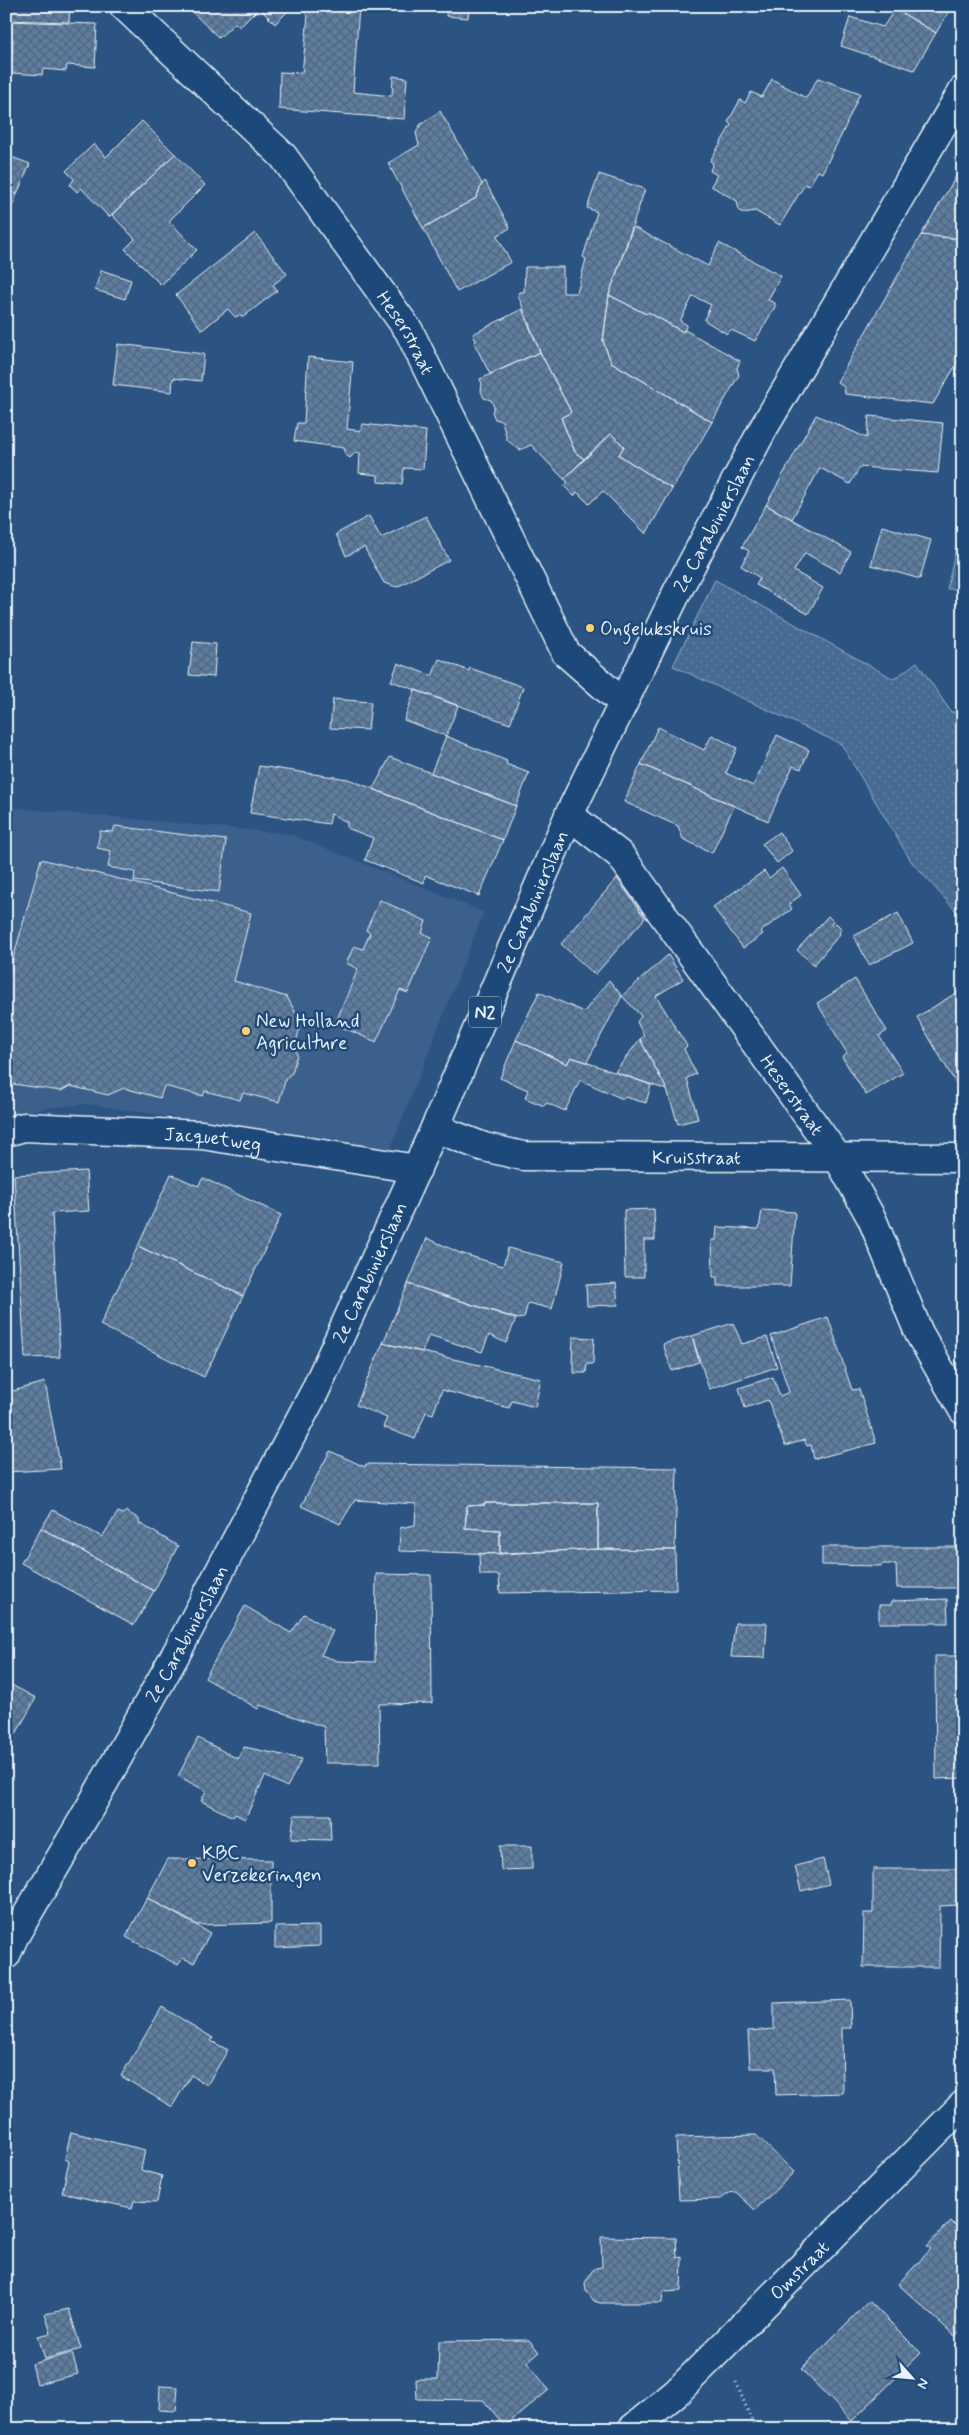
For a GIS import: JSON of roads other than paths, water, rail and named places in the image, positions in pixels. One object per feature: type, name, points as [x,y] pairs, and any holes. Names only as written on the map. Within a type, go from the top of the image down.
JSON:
[{"type":"street","name":"Heserstraat","points":[[124,6],[283,156],[295,172],[409,332],[566,653],[622,703]]},
{"type":"street","name":"2e Carabinierslaan","points":[[9,1946],[92,1804],[250,1516],[315,1391],[436,1128],[569,815],[622,703],[763,429],[963,90]]},
{"type":"street","name":"Heserstraat","points":[[569,815],[620,855],[838,1158],[872,1219],[919,1333],[963,1410]]},
{"type":"street","name":"Jacquetweg","points":[[6,1132],[24,1127],[202,1135],[417,1169]]},
{"type":"street","name":"Kruisstraat","points":[[436,1128],[484,1147],[523,1156],[963,1158]]},
{"type":"street","name":"Omstraat","points":[[632,2429],[677,2392],[963,2105]]},
{"type":"place","name":"Ongelukskruis","points":[[590,628]]},
{"type":"place","name":"New Holland Agriculture","points":[[246,1031]]},
{"type":"place","name":"KBC Verzekeringen","points":[[192,1863]]}]
